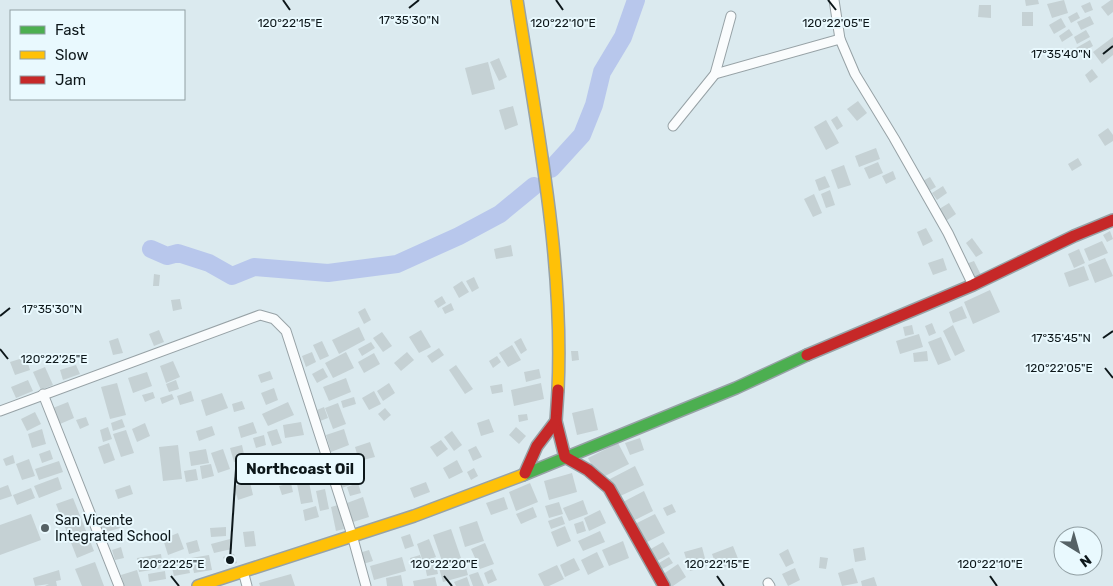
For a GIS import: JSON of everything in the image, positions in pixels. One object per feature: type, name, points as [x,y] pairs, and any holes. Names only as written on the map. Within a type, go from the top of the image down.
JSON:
[{"type":"main road","points":[[517,0],[544,172],[556,279],[559,363],[556,421],[565,457],[588,470],[609,488],[664,586]]},
{"type":"main road","points":[[198,586],[414,516],[525,474],[736,388],[809,354],[973,285],[1113,220]]},
{"type":"main road","points":[[525,474],[537,446],[556,421]]},
{"type":"street","points":[[834,0],[840,39],[855,74],[948,232],[973,285]]},
{"type":"street","points":[[673,126],[715,74],[731,16]]},
{"type":"street","points":[[715,74],[840,39]]},
{"type":"street","points":[[0,411],[260,315],[274,319],[286,331],[352,535],[366,586]]},
{"type":"street","points":[[43,394],[119,586]]},
{"type":"street","points":[[243,571],[248,586]]},
{"type":"building","points":[[1025,0],[1038,0],[1039,4],[1026,6]]},
{"type":"building","points":[[1064,0],[1068,13],[1052,18],[1047,4]]},
{"type":"building","points":[[1113,0],[1113,12],[1108,16],[1101,7]]},
{"type":"building","points":[[1090,2],[1093,10],[1085,13],[1081,6]]},
{"type":"building","points":[[979,5],[991,5],[991,18],[978,17]]},
{"type":"building","points":[[1022,12],[1033,12],[1033,26],[1022,26]]},
{"type":"building","points":[[1077,12],[1080,18],[1071,23],[1068,17]]},
{"type":"building","points":[[1090,16],[1094,24],[1081,30],[1077,22]]},
{"type":"building","points":[[1061,18],[1066,27],[1054,34],[1049,25]]},
{"type":"building","points":[[1069,29],[1073,35],[1062,42],[1059,36]]},
{"type":"building","points":[[1086,30],[1090,37],[1077,44],[1074,37]]},
{"type":"building","points":[[1113,37],[1113,55],[1102,64],[1093,52]]},
{"type":"building","points":[[1090,40],[1093,46],[1079,54],[1076,48]]},
{"type":"building","points":[[499,58],[507,77],[499,81],[490,62]]},
{"type":"building","points":[[488,62],[495,89],[472,95],[465,68]]},
{"type":"building","points":[[1092,69],[1098,77],[1090,83],[1085,75]]},
{"type":"building","points":[[858,101],[867,113],[857,121],[847,109]]},
{"type":"building","points":[[513,106],[518,125],[505,130],[499,110]]},
{"type":"building","points":[[837,116],[843,126],[837,130],[831,120]]},
{"type":"building","points":[[826,120],[839,143],[826,150],[814,127]]},
{"type":"building","points":[[1108,128],[1113,135],[1113,141],[1105,146],[1098,135]]},
{"type":"building","points":[[876,148],[880,159],[859,167],[855,156]]},
{"type":"building","points":[[1078,158],[1082,165],[1072,171],[1068,164]]},
{"type":"building","points":[[878,162],[883,173],[869,179],[864,168]]},
{"type":"building","points":[[844,165],[851,185],[838,189],[831,170]]},
{"type":"building","points":[[893,171],[896,179],[886,184],[882,176]]},
{"type":"building","points":[[825,176],[830,187],[819,191],[815,180]]},
{"type":"building","points":[[930,177],[936,187],[927,192],[921,182]]},
{"type":"building","points":[[943,186],[947,193],[937,200],[932,193]]},
{"type":"building","points":[[830,190],[835,205],[826,208],[821,194]]},
{"type":"building","points":[[814,194],[822,213],[813,217],[804,199]]},
{"type":"building","points":[[949,203],[956,214],[943,223],[936,211]]},
{"type":"building","points":[[926,228],[933,241],[923,246],[917,232]]},
{"type":"building","points":[[1110,231],[1113,239],[1107,242],[1103,235]]},
{"type":"building","points":[[972,238],[983,253],[976,257],[966,243]]},
{"type":"building","points":[[1102,241],[1108,253],[1089,261],[1084,249]]},
{"type":"building","points":[[511,245],[513,256],[496,259],[494,249]]},
{"type":"building","points":[[1079,249],[1085,263],[1074,268],[1068,254]]},
{"type":"building","points":[[943,258],[947,270],[933,275],[928,263]]},
{"type":"building","points":[[1105,258],[1113,276],[1095,283],[1088,265]]},
{"type":"building","points":[[974,261],[981,275],[972,279],[966,264]]},
{"type":"building","points":[[1084,266],[1089,280],[1069,287],[1064,273]]},
{"type":"building","points":[[154,274],[160,275],[159,286],[153,286]]},
{"type":"building","points":[[474,277],[479,288],[472,292],[466,281]]},
{"type":"building","points":[[462,281],[469,292],[459,298],[453,287]]},
{"type":"building","points":[[990,290],[1000,312],[973,324],[964,302]]},
{"type":"building","points":[[442,296],[446,303],[438,308],[434,301]]},
{"type":"building","points":[[180,299],[182,309],[173,311],[171,300]]},
{"type":"building","points":[[451,303],[454,310],[445,314],[442,308]]},
{"type":"building","points":[[962,306],[967,318],[953,323],[949,312]]},
{"type":"building","points":[[365,308],[371,320],[364,324],[358,312]]},
{"type":"building","points":[[932,323],[936,333],[929,336],[925,326]]},
{"type":"building","points":[[912,325],[914,334],[905,336],[903,327]]},
{"type":"building","points":[[953,325],[965,351],[955,356],[943,331]]},
{"type":"building","points":[[359,327],[365,340],[339,354],[332,340]]},
{"type":"building","points":[[159,330],[164,342],[154,346],[149,334]]},
{"type":"building","points":[[421,330],[431,347],[419,353],[409,337]]},
{"type":"building","points":[[382,332],[392,346],[383,352],[373,338]]},
{"type":"building","points":[[919,334],[923,347],[900,354],[896,341]]},
{"type":"building","points":[[941,337],[951,360],[938,365],[928,342]]},
{"type":"building","points":[[118,338],[123,353],[113,355],[109,341]]},
{"type":"building","points":[[521,338],[527,350],[521,354],[514,342]]},
{"type":"building","points":[[322,341],[329,356],[320,360],[313,345]]},
{"type":"building","points":[[371,342],[375,348],[362,356],[358,349]]},
{"type":"building","points":[[512,345],[521,360],[508,367],[499,353]]},
{"type":"building","points":[[439,348],[444,355],[432,363],[427,356]]},
{"type":"building","points":[[571,351],[578,351],[579,360],[572,361]]},
{"type":"building","points":[[927,351],[928,361],[914,362],[913,353]]},
{"type":"building","points":[[312,352],[316,362],[306,367],[302,356]]},
{"type":"building","points":[[346,352],[354,368],[333,378],[325,363]]},
{"type":"building","points":[[407,352],[414,360],[401,371],[394,363]]},
{"type":"building","points":[[374,353],[380,364],[364,373],[358,362]]},
{"type":"building","points":[[497,356],[501,362],[493,368],[489,361]]},
{"type":"building","points":[[26,357],[30,370],[15,375],[10,362]]},
{"type":"building","points":[[173,361],[180,377],[166,383],[160,366]]},
{"type":"building","points":[[76,365],[80,374],[63,380],[60,370]]},
{"type":"building","points":[[456,365],[473,389],[465,394],[449,370]]},
{"type":"building","points":[[45,367],[53,385],[41,390],[33,372]]},
{"type":"building","points":[[323,368],[328,377],[317,383],[312,374]]},
{"type":"building","points":[[539,369],[541,378],[526,382],[524,372]]},
{"type":"building","points":[[270,371],[273,379],[261,383],[258,375]]},
{"type":"building","points":[[147,372],[152,386],[133,393],[128,378]]},
{"type":"building","points":[[346,378],[351,392],[329,401],[323,387]]},
{"type":"building","points":[[28,380],[33,391],[16,398],[11,387]]},
{"type":"building","points":[[176,380],[179,389],[169,392],[166,384]]},
{"type":"building","points":[[117,383],[126,415],[110,419],[101,387]]},
{"type":"building","points":[[389,383],[395,393],[383,401],[377,391]]},
{"type":"building","points":[[541,383],[544,399],[514,406],[511,390]]},
{"type":"building","points":[[502,384],[503,392],[492,394],[490,386]]},
{"type":"building","points":[[274,388],[278,400],[266,405],[261,393]]},
{"type":"building","points":[[191,391],[194,401],[180,405],[177,396]]},
{"type":"building","points":[[374,391],[381,404],[369,410],[362,398]]},
{"type":"building","points":[[153,392],[155,398],[145,402],[142,395]]},
{"type":"building","points":[[222,393],[228,408],[206,416],[201,400]]},
{"type":"building","points":[[172,394],[174,399],[162,404],[160,398]]},
{"type":"building","points":[[354,397],[356,404],[343,408],[341,401]]},
{"type":"building","points":[[242,401],[245,409],[234,412],[232,404]]},
{"type":"building","points":[[68,402],[74,418],[60,424],[53,408]]},
{"type":"building","points":[[288,402],[294,415],[268,426],[262,414]]},
{"type":"building","points":[[338,403],[346,424],[333,429],[325,408]]},
{"type":"building","points":[[324,407],[328,418],[320,421],[317,410]]},
{"type":"building","points":[[385,408],[391,415],[384,421],[378,414]]},
{"type":"building","points":[[593,408],[598,430],[577,435],[572,413]]},
{"type":"building","points":[[35,412],[41,424],[27,431],[21,419]]},
{"type":"building","points":[[527,414],[528,420],[519,422],[518,415]]},
{"type":"building","points":[[86,417],[89,425],[80,429],[76,420]]},
{"type":"building","points":[[122,419],[125,427],[113,431],[111,423]]},
{"type":"building","points":[[489,419],[494,432],[481,436],[477,423]]},
{"type":"building","points":[[253,422],[257,433],[241,438],[238,427]]},
{"type":"building","points":[[301,422],[304,435],[285,438],[283,425]]},
{"type":"building","points":[[145,423],[150,436],[137,442],[132,429]]},
{"type":"building","points":[[212,426],[215,435],[199,441],[196,431]]},
{"type":"building","points":[[108,427],[112,439],[103,442],[100,430]]},
{"type":"building","points":[[516,427],[526,436],[519,444],[509,435]]},
{"type":"building","points":[[42,429],[46,444],[32,448],[28,434]]},
{"type":"building","points":[[277,429],[282,443],[272,446],[267,432]]},
{"type":"building","points":[[344,429],[349,445],[331,452],[326,435]]},
{"type":"building","points":[[126,430],[134,453],[121,457],[113,434]]},
{"type":"building","points":[[452,431],[462,445],[454,451],[444,437]]},
{"type":"building","points":[[264,435],[266,445],[256,448],[253,438]]},
{"type":"building","points":[[640,438],[644,450],[630,455],[625,443]]},
{"type":"building","points":[[441,440],[448,449],[437,457],[430,447]]},
{"type":"building","points":[[370,442],[375,457],[359,461],[355,447]]},
{"type":"building","points":[[109,443],[115,460],[104,464],[98,447]]},
{"type":"building","points":[[618,443],[629,464],[599,479],[588,458]]},
{"type":"building","points":[[178,445],[182,479],[163,481],[159,447]]},
{"type":"building","points":[[242,445],[245,459],[234,462],[230,448]]},
{"type":"building","points":[[476,446],[482,457],[473,461],[468,450]]},
{"type":"building","points":[[206,449],[209,463],[191,466],[189,452]]},
{"type":"building","points":[[223,449],[230,469],[218,473],[211,453]]},
{"type":"building","points":[[50,450],[53,459],[42,463],[39,454]]},
{"type":"building","points":[[353,453],[357,466],[333,473],[329,459]]},
{"type":"building","points":[[13,455],[15,463],[6,466],[3,459]]},
{"type":"building","points":[[29,459],[35,476],[22,480],[16,464]]},
{"type":"building","points":[[457,460],[463,472],[449,479],[443,468]]},
{"type":"building","points":[[59,461],[63,472],[39,480],[35,469]]},
{"type":"building","points":[[211,464],[214,476],[202,479],[200,466]]},
{"type":"building","points":[[635,466],[644,485],[616,498],[608,480]]},
{"type":"building","points":[[474,468],[478,476],[471,480],[467,472]]},
{"type":"building","points":[[196,469],[198,480],[186,482],[184,471]]},
{"type":"building","points":[[355,471],[358,482],[339,489],[335,477]]},
{"type":"building","points":[[572,473],[577,492],[549,500],[544,481]]},
{"type":"building","points":[[58,477],[62,489],[39,498],[34,486]]},
{"type":"building","points":[[250,482],[253,495],[238,500],[234,486]]},
{"type":"building","points":[[309,482],[313,502],[301,504],[297,484]]},
{"type":"building","points":[[426,482],[430,492],[414,498],[410,488]]},
{"type":"building","points":[[291,483],[293,492],[282,495],[279,486]]},
{"type":"building","points":[[358,483],[361,493],[350,496],[347,487]]},
{"type":"building","points":[[530,483],[538,502],[516,511],[509,492]]},
{"type":"building","points":[[8,485],[12,496],[0,500],[0,488]]},
{"type":"building","points":[[130,485],[133,494],[118,499],[115,490]]},
{"type":"building","points":[[31,488],[35,498],[17,505],[13,495]]},
{"type":"building","points":[[325,489],[329,509],[320,511],[316,491]]},
{"type":"building","points":[[644,491],[653,511],[631,522],[621,503]]},
{"type":"building","points":[[363,497],[369,517],[353,522],[347,503]]},
{"type":"building","points":[[504,497],[508,509],[491,515],[486,503]]},
{"type":"building","points":[[73,498],[94,551],[77,558],[56,504]]},
{"type":"building","points":[[583,500],[588,514],[569,521],[563,508]]},
{"type":"building","points":[[559,502],[563,514],[549,518],[545,506]]},
{"type":"building","points":[[672,504],[676,512],[667,516],[663,508]]},
{"type":"building","points":[[338,505],[344,529],[336,531],[331,507]]},
{"type":"building","points":[[316,506],[319,517],[305,521],[303,510]]},
{"type":"building","points":[[533,507],[537,517],[521,524],[516,514]]},
{"type":"building","points":[[600,510],[606,523],[589,531],[584,518]]},
{"type":"building","points":[[31,514],[41,540],[0,555],[0,525]]},
{"type":"building","points":[[655,514],[665,533],[643,544],[633,525]]},
{"type":"building","points":[[115,515],[120,528],[103,533],[99,520]]},
{"type":"building","points":[[562,516],[565,524],[551,529],[548,521]]},
{"type":"building","points":[[477,521],[484,541],[465,547],[459,527]]},
{"type":"building","points":[[583,521],[586,531],[577,534],[574,524]]},
{"type":"building","points":[[565,526],[571,541],[557,547],[551,532]]},
{"type":"building","points":[[226,527],[226,536],[211,537],[210,528]]},
{"type":"building","points":[[451,529],[461,558],[443,564],[433,535]]},
{"type":"building","points":[[254,531],[256,546],[245,547],[243,532]]},
{"type":"building","points":[[600,531],[605,542],[583,551],[578,541]]},
{"type":"building","points":[[178,533],[184,549],[168,555],[163,539]]},
{"type":"building","points":[[410,534],[414,546],[405,549],[401,537]]},
{"type":"building","points":[[230,539],[232,549],[214,553],[211,544]]},
{"type":"building","points":[[429,539],[436,557],[423,562],[417,544]]},
{"type":"building","points":[[197,540],[200,551],[189,554],[186,543]]},
{"type":"building","points":[[623,541],[629,558],[609,566],[602,550]]},
{"type":"building","points":[[663,542],[670,554],[655,562],[649,550]]},
{"type":"building","points":[[485,543],[494,564],[480,569],[471,549]]},
{"type":"building","points":[[733,546],[739,561],[718,570],[712,554]]},
{"type":"building","points":[[121,547],[124,558],[115,560],[112,550]]},
{"type":"building","points":[[702,547],[707,566],[690,571],[684,552]]},
{"type":"building","points":[[864,547],[866,560],[855,562],[853,549]]},
{"type":"building","points":[[788,549],[794,563],[786,567],[779,554]]},
{"type":"building","points":[[369,550],[373,561],[363,564],[359,553]]},
{"type":"building","points":[[597,552],[604,567],[588,575],[581,560]]},
{"type":"building","points":[[161,554],[163,568],[139,572],[137,558]]},
{"type":"building","points":[[234,554],[237,563],[227,566],[223,557]]},
{"type":"building","points":[[209,555],[212,570],[194,573],[191,558]]},
{"type":"building","points":[[420,555],[423,564],[413,567],[410,558]]},
{"type":"building","points":[[402,557],[406,571],[374,580],[370,566]]},
{"type":"building","points":[[669,557],[673,563],[657,572],[654,566]]},
{"type":"building","points":[[820,557],[828,558],[826,569],[819,568]]},
{"type":"building","points":[[574,558],[580,570],[565,577],[560,565]]},
{"type":"building","points":[[187,560],[190,573],[174,576],[171,564]]},
{"type":"building","points":[[464,561],[468,575],[443,582],[439,568]]},
{"type":"building","points":[[95,562],[104,586],[82,586],[75,569]]},
{"type":"building","points":[[436,564],[438,574],[427,576],[425,566]]},
{"type":"building","points":[[678,564],[686,577],[673,586],[669,586],[662,575]]},
{"type":"building","points":[[557,565],[564,579],[549,586],[544,586],[538,574]]},
{"type":"building","points":[[795,568],[800,580],[788,586],[782,574]]},
{"type":"building","points":[[853,568],[858,583],[842,586],[838,573]]},
{"type":"building","points":[[492,569],[497,580],[488,584],[484,573]]},
{"type":"building","points":[[59,570],[61,580],[56,581],[57,586],[45,586],[49,584],[35,586],[33,578]]},
{"type":"building","points":[[137,570],[142,586],[124,586],[121,575]]},
{"type":"building","points":[[165,571],[166,579],[149,582],[148,574]]},
{"type":"building","points":[[478,572],[484,586],[473,586],[469,575]]},
{"type":"building","points":[[291,574],[295,586],[260,586],[259,583]]},
{"type":"building","points":[[401,575],[403,586],[387,586],[386,578]]},
{"type":"building","points":[[435,577],[437,586],[414,586],[413,581]]},
{"type":"building","points":[[467,577],[470,586],[456,586],[454,582]]},
{"type":"building","points":[[874,577],[877,586],[862,586],[861,581]]},
{"type":"waterway","points":[[551,169],[582,135],[594,105],[602,72],[623,37],[636,0]]},
{"type":"waterway","points":[[151,249],[167,256],[178,253],[209,263],[232,276],[254,267],[328,273],[397,264],[459,236],[500,214],[534,186]]},
{"type":"traffic: fast","points":[[523,475],[736,388],[807,355]]},
{"type":"traffic: slow","points":[[517,0],[540,145],[553,243],[559,341],[558,390]]},
{"type":"traffic: slow","points":[[198,586],[414,516],[523,475]]},
{"type":"traffic: jam","points":[[807,355],[973,285],[1074,236],[1113,220]]},
{"type":"traffic: jam","points":[[558,390],[556,421],[565,457],[588,470],[609,488],[664,586]]},
{"type":"traffic: jam","points":[[525,473],[537,446],[556,421]]},
{"type":"place","name":"San Vicente Integrated School","points":[[45,528]]},
{"type":"place","name":"Northcoast Oil","points":[[230,560]]}]
